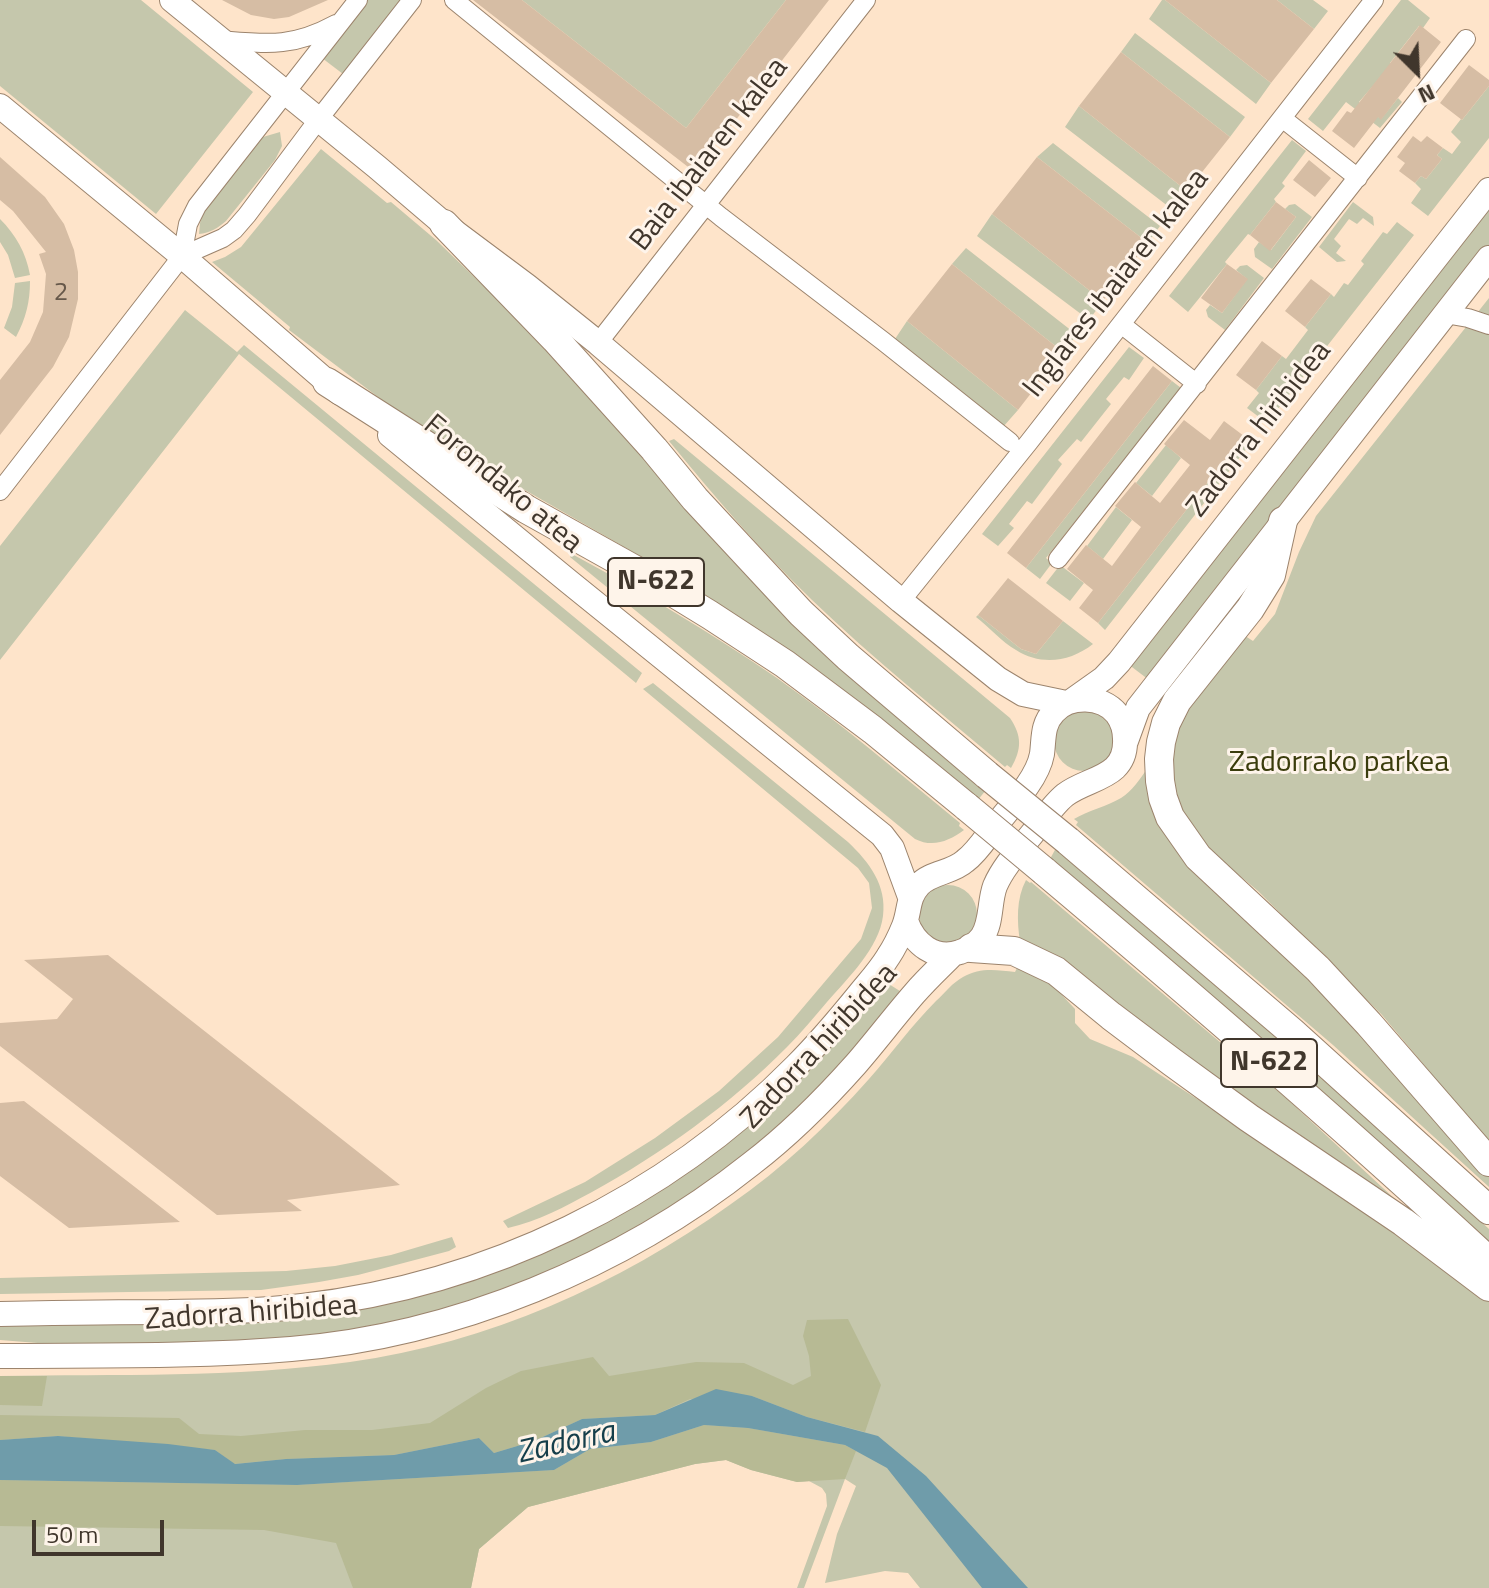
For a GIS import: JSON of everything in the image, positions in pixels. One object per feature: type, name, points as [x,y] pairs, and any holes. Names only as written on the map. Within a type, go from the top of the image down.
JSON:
[{"type":"highway","name":"N-622","points":[[444,224],[555,339],[695,499],[801,613],[868,675],[1292,1032],[1489,1210]]},
{"type":"highway","name":"N-622","points":[[327,382],[526,509],[710,615],[785,664],[873,730],[1262,1057],[1489,1261]]},
{"type":"highway","points":[[1283,521],[1271,575],[1250,609],[1177,701],[1166,723],[1159,759],[1163,798],[1170,817],[1198,857],[1318,969],[1489,1162]]},
{"type":"highway","points":[[962,951],[1014,951],[1056,971],[1172,1062],[1403,1222],[1489,1287]]},
{"type":"main road","points":[[172,0],[444,224],[598,343],[901,601],[998,679],[1023,694],[1069,701],[1089,700],[1109,707],[1123,726],[1126,741]]},
{"type":"main road","name":"Forondako atea","points":[[0,106],[568,581],[874,827],[892,848],[908,909]]},
{"type":"main road","name":"Zadorra hiribidea","points":[[0,1314],[228,1311],[299,1307],[357,1298],[429,1282],[488,1263],[592,1217],[672,1170],[739,1118],[795,1067],[839,1018],[890,955],[908,909],[924,880],[963,864],[1029,784],[1042,757],[1045,725],[1053,712],[1104,678],[1119,662],[1489,190]]},
{"type":"main road","points":[[1126,741],[1138,708],[1489,258]]},
{"type":"main road","name":"Zadorra hiribidea","points":[[0,1356],[221,1353],[362,1340],[423,1327],[480,1310],[558,1280],[631,1243],[694,1205],[752,1164],[808,1115],[856,1064],[914,993],[962,951],[980,940],[986,931],[990,903],[1002,872],[1065,795],[1112,772],[1124,753],[1126,741]]},
{"type":"main road","points":[[908,909],[910,931],[923,947],[939,954],[962,951]]},
{"type":"street","points":[[0,491],[182,256],[193,212],[358,0]]},
{"type":"street","points":[[182,256],[234,230],[412,0]]},
{"type":"street","points":[[454,0],[706,205],[1010,442]]},
{"type":"street","name":"Baia ibaiaren kalea","points":[[598,343],[866,0]]},
{"type":"street","name":"Inglares ibaiaren kalea","points":[[901,601],[1374,0]]},
{"type":"street","points":[[219,40],[289,43],[318,34],[342,21]]},
{"type":"street","points":[[1058,559],[1466,39]]},
{"type":"street","points":[[1282,118],[1358,178]]},
{"type":"street","points":[[1445,314],[1489,325]]},
{"type":"street","points":[[1121,324],[1197,384]]},
{"type":"green space","points":[[0,0],[141,0],[253,92],[156,214],[0,86]]},
{"type":"green space","points":[[367,0],[401,0],[343,74],[322,58]]},
{"type":"green space","points":[[522,0],[786,0],[686,128]]},
{"type":"green space","points":[[1162,0],[1271,83],[1256,104],[1149,19]]},
{"type":"green space","points":[[1277,0],[1313,0],[1328,11],[1314,29]]},
{"type":"green space","points":[[1401,0],[1408,0],[1430,18],[1423,28],[1419,26],[1359,102],[1381,119],[1398,98],[1402,102],[1380,128],[1346,102],[1323,131],[1308,119]]},
{"type":"green space","points":[[1135,33],[1245,117],[1230,137],[1121,52]]},
{"type":"green space","points":[[1489,86],[1489,138],[1428,216],[1411,203],[1421,189],[1415,183],[1421,176],[1426,179],[1442,159],[1437,155],[1443,148],[1452,154],[1461,142],[1451,132]]},
{"type":"green space","points":[[1079,106],[1187,191],[1173,210],[1065,127]]},
{"type":"green space","points":[[280,132],[282,146],[275,160],[226,221],[214,230],[199,234],[205,208],[253,146],[263,137]]},
{"type":"green space","points":[[1292,140],[1306,151],[1282,183],[1285,186],[1274,199],[1276,202],[1188,312],[1169,296]]},
{"type":"green space","points":[[1053,143],[1160,226],[1148,243],[1037,157]]},
{"type":"green space","points":[[321,149],[436,240],[494,296],[986,790],[977,801],[748,623],[682,580],[516,485],[382,400],[289,330],[290,327],[212,262],[241,247]]},
{"type":"green space","points":[[1353,202],[1373,217],[1374,226],[1363,218],[1357,224],[1349,219],[1334,239],[1341,246],[1336,253],[1346,261],[1337,262],[1319,247]]},
{"type":"green space","points":[[1489,203],[1489,246],[1149,680],[1128,664]]},
{"type":"green space","points":[[1295,204],[1312,217],[1272,269],[1255,257],[1254,249],[1259,242],[1271,250],[1296,217],[1285,209]]},
{"type":"green space","points":[[992,214],[1103,301],[1089,320],[977,236]]},
{"type":"green space","points":[[0,219],[20,245],[30,275],[15,278],[0,242]]},
{"type":"green space","points":[[1397,222],[1414,235],[1267,423],[1247,408],[1259,393],[1256,390],[1282,356],[1286,359],[1308,330],[1305,327],[1331,294],[1334,297],[1344,283],[1348,285],[1383,232],[1387,234]]},
{"type":"green space","points":[[966,248],[1077,335],[1063,352],[952,264]]},
{"type":"green space","points":[[1247,265],[1264,278],[1225,330],[1208,317],[1206,310],[1210,305],[1222,313],[1247,279],[1236,270]]},
{"type":"green space","points":[[30,281],[27,310],[16,337],[4,328],[12,307],[15,283]]},
{"type":"green space","name":"Zadorrako parkea","points":[[1489,298],[1489,1142],[1382,1015],[1258,891],[1190,834],[1178,814],[1168,760],[1182,706],[1239,632],[1253,641],[1275,614],[1316,516]]},
{"type":"green space","points":[[185,310],[237,352],[244,345],[642,673],[636,683],[239,354],[0,660],[0,546]]},
{"type":"green space","points":[[907,321],[1018,410],[1003,427],[893,342]]},
{"type":"green space","points":[[1129,347],[1144,358],[1129,380],[1124,377],[1106,399],[1111,404],[1081,442],[1077,439],[1058,460],[1062,464],[1032,504],[1027,501],[1009,524],[1014,528],[998,546],[982,534]]},
{"type":"green space","points":[[1172,381],[1181,388],[1046,558],[1052,563],[1040,579],[1026,568]]},
{"type":"green space","points":[[1244,436],[1251,443],[1105,630],[1098,623]]},
{"type":"green space","points":[[674,439],[1010,718],[1019,743],[1011,768],[1005,767],[907,685],[812,600],[720,502],[669,441]]},
{"type":"green space","points":[[1166,445],[1181,458],[1152,496],[1136,483]]},
{"type":"green space","points":[[1116,507],[1132,520],[1103,559],[1087,546]]},
{"type":"green space","points":[[572,554],[676,613],[777,678],[870,749],[960,823],[964,830],[941,842],[928,843],[915,839],[570,557]]},
{"type":"green space","points":[[1060,565],[1084,583],[1070,601],[1046,583]]},
{"type":"green space","points":[[978,615],[1021,649],[1036,654],[1063,621],[1093,644],[1065,658],[1035,658],[1006,643],[976,617]]},
{"type":"green space","points":[[653,683],[856,850],[879,884],[884,905],[880,928],[861,962],[802,1031],[719,1108],[644,1161],[592,1192],[541,1217],[508,1228],[503,1221],[585,1182],[655,1138],[719,1091],[778,1037],[861,939],[872,908],[869,883],[858,868],[643,689]]},
{"type":"green space","points":[[1084,711],[1105,720],[1114,741],[1105,762],[1084,771],[1063,762],[1054,741],[1063,720]]},
{"type":"green space","points":[[1147,769],[1158,819],[1172,845],[1186,862],[1274,938],[1489,1174],[1489,1187],[1333,1045],[1076,825],[1078,822],[1074,819],[1125,795]]},
{"type":"green space","points":[[1056,848],[1275,1036],[1436,1180],[1489,1229],[1489,1243],[1272,1048],[1050,859]]},
{"type":"green space","points":[[1026,880],[1286,1098],[1397,1201],[1391,1204],[1020,942],[1018,910]]},
{"type":"green space","points":[[948,885],[969,893],[977,914],[969,935],[948,943],[927,935],[919,914],[927,893]]},
{"type":"green space","points":[[1019,964],[1045,977],[1075,1009],[1075,1023],[1090,1039],[1133,1057],[1347,1197],[1489,1302],[1489,1588],[920,1588],[908,1573],[885,1571],[825,1583],[837,1534],[856,1486],[845,1479],[804,1588],[797,1588],[827,1506],[826,1494],[809,1481],[797,1482],[726,1460],[695,1464],[528,1507],[479,1549],[471,1588],[0,1588],[0,1376],[219,1373],[350,1362],[452,1341],[550,1306],[643,1260],[750,1190],[804,1146],[837,1113],[955,982],[982,970],[1015,972]]},
{"type":"green space","points":[[881,979],[903,993],[804,1109],[710,1185],[575,1262],[448,1311],[323,1338],[113,1349],[0,1340],[0,1323],[308,1313],[635,1202]]},
{"type":"green space","points":[[452,1237],[456,1247],[449,1251],[358,1275],[261,1290],[0,1294],[0,1278],[286,1271],[335,1266],[391,1255]]},
{"type":"green space","points":[[848,1319],[881,1385],[865,1432],[807,1417],[752,1396],[690,1399],[655,1415],[582,1419],[534,1441],[494,1453],[479,1438],[394,1455],[234,1464],[215,1450],[58,1436],[0,1440],[0,1415],[179,1418],[199,1434],[241,1436],[305,1430],[372,1430],[430,1423],[486,1388],[521,1371],[593,1357],[609,1376],[696,1362],[744,1363],[793,1385],[811,1376],[803,1336],[807,1320]]},
{"type":"green space","points":[[0,1376],[47,1376],[42,1406],[0,1405]]},
{"type":"green space","points":[[704,1425],[748,1428],[845,1445],[856,1451],[845,1479],[797,1482],[726,1460],[695,1464],[528,1507],[479,1549],[471,1588],[353,1588],[336,1543],[264,1530],[0,1526],[0,1480],[297,1485],[554,1470],[590,1449],[651,1442]]},
{"type":"water","name":"Zadorra","points":[[716,1389],[752,1396],[807,1417],[878,1436],[926,1476],[1028,1588],[982,1588],[887,1468],[845,1445],[748,1428],[704,1425],[651,1442],[590,1449],[554,1470],[297,1485],[0,1480],[0,1440],[58,1436],[168,1444],[215,1450],[235,1464],[394,1455],[479,1438],[494,1453],[534,1441],[582,1419],[655,1415]]},
{"type":"building","points":[[222,0],[328,0],[289,17],[274,19],[251,15]]},
{"type":"building","points":[[473,0],[522,0],[686,128],[786,0],[829,0],[721,139],[718,137],[692,170]]},
{"type":"building","points":[[1165,0],[1277,0],[1314,29],[1271,83]]},
{"type":"building","points":[[1420,25],[1441,42],[1381,120],[1378,117],[1354,148],[1332,131],[1347,111],[1351,113]]},
{"type":"building","points":[[1121,52],[1230,137],[1187,191],[1079,106]]},
{"type":"building","points":[[1469,65],[1489,80],[1489,86],[1462,120],[1440,103]]},
{"type":"building","points":[[1413,136],[1421,142],[1427,136],[1443,148],[1437,155],[1442,159],[1426,179],[1421,176],[1415,183],[1399,171],[1405,163],[1397,157]]},
{"type":"building","points":[[0,157],[45,197],[64,224],[74,250],[78,299],[69,337],[53,367],[0,435],[0,380],[30,342],[43,312],[46,274],[39,254],[46,252],[13,211],[0,200]]},
{"type":"building","points":[[1037,157],[1148,243],[1103,301],[992,214]]},
{"type":"building","points":[[1309,160],[1331,178],[1315,197],[1293,180]]},
{"type":"building","points":[[1276,202],[1296,217],[1270,251],[1250,235]]},
{"type":"building","points":[[952,264],[1063,352],[1018,410],[907,321]]},
{"type":"building","points":[[1227,264],[1248,279],[1222,313],[1201,298]]},
{"type":"building","points":[[1311,279],[1331,294],[1305,327],[1285,311]]},
{"type":"building","points":[[1262,341],[1282,356],[1256,390],[1236,375]]},
{"type":"building","points":[[1153,366],[1172,381],[1026,568],[1007,553]]},
{"type":"building","points":[[1184,420],[1210,440],[1224,421],[1244,436],[1098,623],[1079,608],[1093,590],[1067,569],[1086,545],[1112,566],[1141,527],[1115,506],[1135,482],[1160,503],[1190,465],[1164,444]]},
{"type":"building","points":[[1008,578],[1063,621],[1036,654],[1021,649],[978,615]]},
{"type":"building","points":[[108,955],[400,1185],[287,1200],[302,1211],[217,1215],[0,1046],[0,1023],[57,1019],[73,999],[24,960]]},
{"type":"building","points":[[24,1101],[180,1222],[69,1228],[0,1176],[0,1103]]}]
